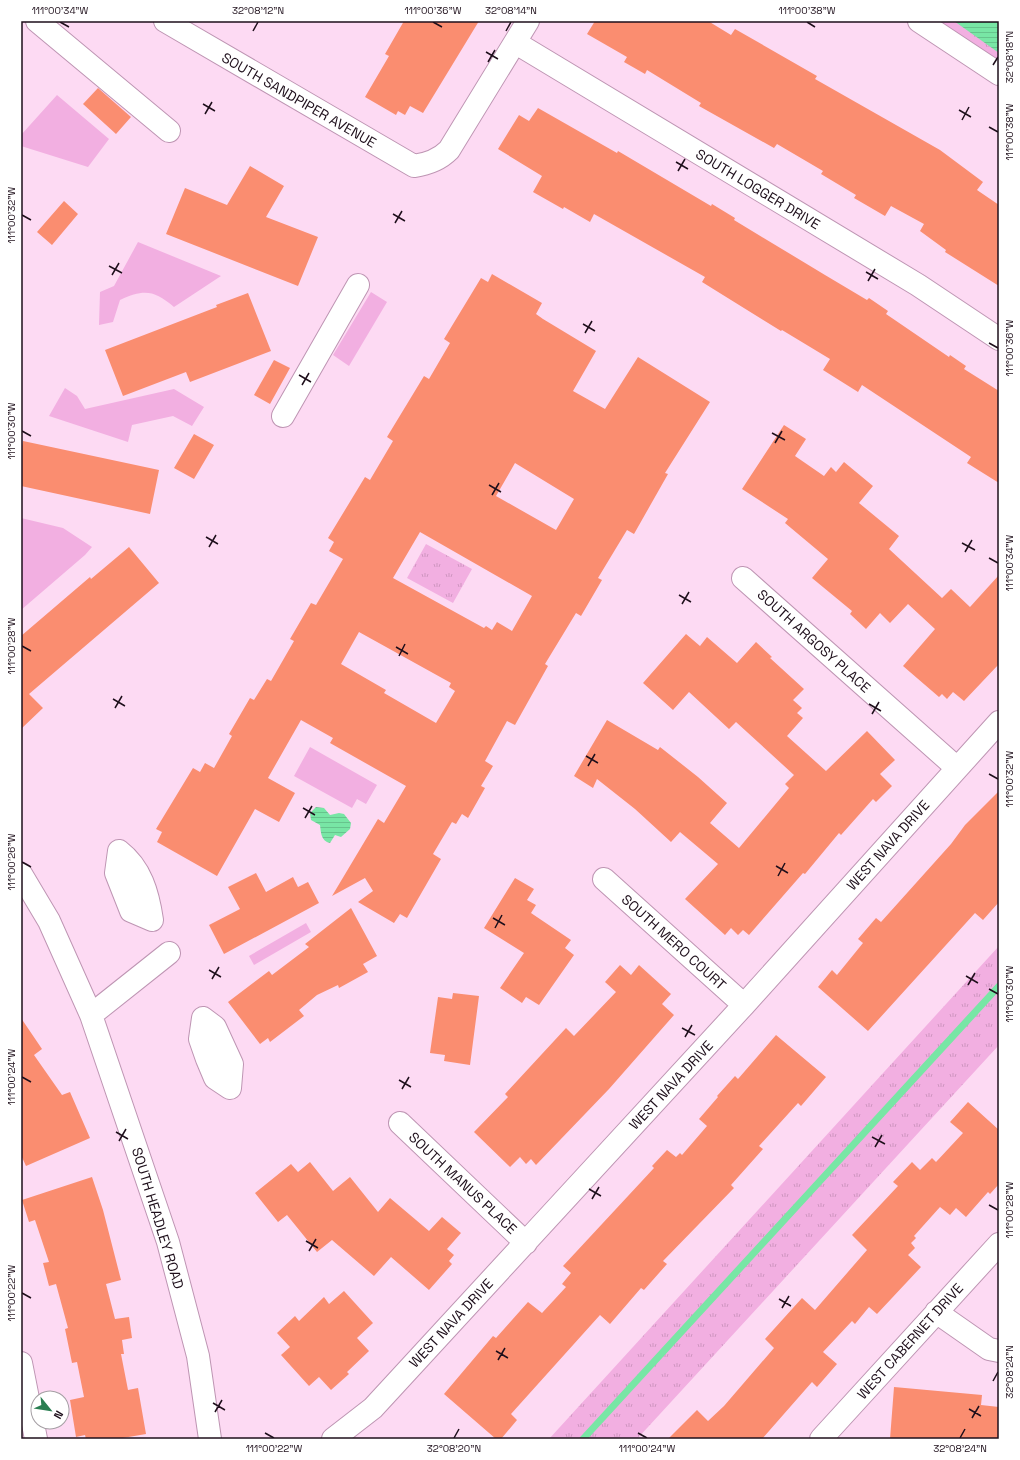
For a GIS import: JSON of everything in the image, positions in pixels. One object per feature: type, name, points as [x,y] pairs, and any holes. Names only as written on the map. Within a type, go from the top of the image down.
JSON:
[{"type":"street","points":[[37,21],[169,131]]},
{"type":"street","name":"SOUTH SANDPIPER AVENUE","points":[[165,21],[414,166],[426,164],[444,155],[455,141],[516,43]]},
{"type":"street","points":[[516,43],[528,21]]},
{"type":"street","points":[[919,21],[999,74]]},
{"type":"street","name":"SOUTH LOGGER DRIVE","points":[[516,43],[918,286],[999,339]]},
{"type":"street","points":[[284,416],[358,285]]},
{"type":"street","name":"SOUTH ARGOSY PLACE","points":[[743,578],[957,768]]},
{"type":"street","name":"WEST NAVA DRIVE","points":[[333,1439],[374,1408],[744,1005],[999,722]]},
{"type":"street","name":"SOUTH HEADLEY ROAD","points":[[21,874],[49,921],[90,1015],[168,1242],[198,1356],[210,1439]]},
{"type":"street","name":"SOUTH MERO COURT","points":[[604,879],[744,1005]]},
{"type":"street","points":[[90,1015],[169,953]]},
{"type":"street","name":"SOUTH MANUS PLACE","points":[[400,1123],[526,1242]]},
{"type":"street","name":"WEST CABERNET DRIVE","points":[[821,1439],[999,1244]]},
{"type":"street","points":[[936,1312],[989,1350],[999,1351]]},
{"type":"street","points":[[21,1363],[36,1439]]},
{"type":"green space","points":[[915,21],[999,21],[999,83]]},
{"type":"green space","points":[[57,95],[109,139],[88,167],[21,146],[21,135]]},
{"type":"green space","points":[[138,242],[221,276],[174,307],[167,301],[154,294],[142,293],[128,296],[120,300],[113,322],[99,325],[100,292],[114,286]]},
{"type":"green space","points":[[371,292],[387,302],[349,366],[333,355]]},
{"type":"green space","points":[[65,388],[77,396],[85,409],[174,389],[204,407],[192,426],[173,416],[132,425],[128,442],[49,416]]},
{"type":"green space","points":[[21,518],[63,528],[92,547],[85,555],[21,610]]},
{"type":"green space","points":[[426,544],[472,569],[453,603],[407,578]]},
{"type":"green space","points":[[310,747],[377,785],[366,804],[357,799],[352,808],[294,776]]},
{"type":"green space","points":[[306,923],[311,932],[254,965],[249,956]]},
{"type":"green space","points":[[999,946],[999,1045],[637,1439],[549,1439]]},
{"type":"shaded area","points":[[954,21],[999,21],[999,53]]},
{"type":"shaded area","points":[[316,807],[324,808],[330,815],[339,813],[344,814],[351,823],[350,829],[341,837],[335,835],[330,843],[327,842],[323,839],[320,825],[311,820],[310,813]]},
{"type":"building","points":[[404,21],[479,21],[423,113],[410,106],[405,115],[398,111],[396,115],[365,97],[389,56],[385,54]]},
{"type":"building","points":[[595,21],[708,21],[731,35],[735,29],[817,76],[815,79],[940,150],[983,182],[977,190],[999,205],[999,286],[945,252],[946,250],[920,231],[924,224],[891,206],[885,216],[854,198],[856,195],[821,174],[823,171],[777,144],[774,148],[699,106],[701,103],[647,70],[645,74],[624,62],[627,57],[587,34]]},
{"type":"building","points":[[98,88],[131,117],[116,134],[83,104]]},
{"type":"building","points":[[538,108],[617,153],[618,151],[711,206],[712,204],[735,218],[734,220],[825,275],[867,300],[869,298],[888,311],[886,314],[949,357],[950,355],[966,366],[964,369],[999,391],[999,483],[967,463],[971,457],[862,385],[858,392],[823,370],[830,359],[782,330],[781,331],[702,282],[705,277],[594,214],[590,222],[533,192],[542,176],[498,149],[519,115],[529,121]]},
{"type":"building","points":[[250,166],[284,186],[266,217],[318,237],[298,286],[166,234],[185,188],[227,205]]},
{"type":"building","points":[[64,201],[78,214],[52,245],[37,232]]},
{"type":"building","points":[[492,274],[542,303],[536,314],[596,351],[573,391],[605,409],[638,357],[710,402],[665,473],[668,474],[634,534],[627,530],[598,578],[602,580],[581,616],[576,613],[545,664],[548,666],[515,725],[507,721],[485,761],[493,766],[481,786],[485,788],[468,818],[462,814],[456,824],[452,822],[433,854],[441,859],[407,918],[400,914],[394,923],[358,902],[373,891],[365,878],[332,896],[378,819],[384,823],[406,786],[330,743],[333,738],[301,720],[268,778],[295,793],[279,822],[255,809],[217,876],[157,842],[162,832],[156,829],[193,768],[200,772],[205,763],[214,768],[232,736],[229,734],[250,698],[254,700],[267,679],[271,681],[294,641],[290,639],[311,603],[316,605],[343,559],[329,551],[334,542],[328,538],[365,477],[370,480],[393,441],[387,437],[424,376],[429,379],[450,343],[444,339],[481,278],[488,282]],"holes":[[[515,463],[574,499],[556,530],[496,496]],[[420,532],[532,596],[512,631],[497,622],[492,630],[486,626],[484,628],[393,578]],[[359,632],[451,683],[449,687],[455,691],[436,723],[384,693],[386,690],[341,664]]]},
{"type":"building","points":[[248,293],[271,351],[190,382],[186,372],[123,396],[105,350],[217,307],[216,305]]},
{"type":"building","points":[[274,360],[290,368],[270,404],[254,395]]},
{"type":"building","points":[[784,425],[806,439],[795,456],[824,476],[831,467],[836,472],[844,462],[873,486],[859,503],[899,536],[889,549],[942,598],[951,589],[970,607],[999,575],[999,664],[964,701],[953,692],[947,699],[942,694],[939,697],[903,666],[935,629],[908,604],[890,623],[880,613],[866,629],[850,614],[852,611],[812,578],[828,559],[785,523],[788,519],[742,489]]},
{"type":"building","points":[[194,434],[214,445],[194,479],[174,468]]},
{"type":"building","points":[[23,441],[159,470],[150,514],[21,486],[21,452]]},
{"type":"building","points":[[129,547],[159,583],[29,694],[43,708],[21,729],[21,636],[90,577],[91,579]]},
{"type":"building","points":[[686,634],[700,646],[707,637],[737,663],[756,642],[772,657],[770,658],[804,689],[793,700],[802,708],[797,713],[803,718],[787,736],[826,771],[867,731],[895,760],[880,774],[892,786],[876,802],[873,799],[841,835],[839,833],[805,874],[803,873],[749,935],[743,930],[738,935],[731,928],[725,935],[685,899],[718,864],[680,832],[671,842],[635,809],[597,779],[593,788],[574,776],[607,720],[658,750],[660,747],[698,777],[727,803],[710,823],[739,848],[789,788],[785,784],[794,775],[736,722],[729,729],[689,692],[673,710],[643,683]]},
{"type":"building","points":[[999,791],[999,902],[983,920],[975,913],[868,1031],[818,987],[832,970],[837,975],[863,943],[858,939],[876,918],[881,922],[951,844],[965,825]]},
{"type":"building","points":[[256,873],[266,892],[293,877],[298,887],[308,882],[319,903],[224,954],[209,925],[240,909],[228,887]]},
{"type":"building","points":[[515,878],[534,889],[527,900],[536,905],[531,913],[571,940],[565,948],[574,955],[539,1005],[526,997],[522,1003],[500,988],[524,953],[484,928]]},
{"type":"building","points":[[351,908],[377,956],[363,964],[368,972],[339,988],[338,985],[317,995],[299,1010],[304,1016],[270,1042],[268,1038],[260,1044],[228,1002],[269,971],[272,975],[309,947],[305,944]]},
{"type":"building","points":[[620,965],[631,975],[639,965],[671,994],[662,1004],[674,1015],[609,1089],[536,1165],[531,1159],[526,1164],[520,1157],[510,1167],[474,1132],[508,1097],[505,1094],[566,1028],[574,1036],[616,992],[605,982]]},
{"type":"building","points":[[453,993],[479,996],[470,1065],[444,1061],[445,1055],[430,1053],[438,997],[452,999]]},
{"type":"building","points":[[21,1018],[42,1049],[34,1055],[62,1095],[70,1092],[90,1138],[26,1166],[21,1155]]},
{"type":"building","points":[[776,1035],[826,1077],[801,1106],[798,1103],[759,1146],[763,1149],[731,1185],[734,1188],[663,1261],[667,1264],[644,1290],[641,1288],[610,1324],[600,1315],[511,1414],[517,1420],[501,1439],[496,1439],[444,1394],[493,1336],[496,1338],[528,1302],[542,1313],[566,1287],[562,1284],[571,1273],[563,1266],[654,1168],[652,1166],[667,1150],[676,1157],[680,1153],[682,1155],[707,1126],[699,1119],[718,1097],[717,1096],[735,1076],[738,1079]]},
{"type":"building","points":[[968,1102],[999,1130],[999,1184],[990,1194],[988,1192],[966,1217],[956,1208],[950,1215],[940,1207],[914,1236],[916,1238],[911,1243],[915,1248],[908,1255],[921,1267],[877,1314],[869,1307],[855,1324],[852,1321],[823,1352],[837,1364],[817,1387],[812,1382],[762,1439],[668,1439],[697,1410],[708,1421],[724,1406],[774,1348],[765,1339],[802,1298],[815,1310],[867,1250],[852,1235],[898,1186],[893,1182],[912,1162],[920,1170],[932,1158],[936,1162],[963,1133],[950,1122]]},
{"type":"building","points":[[310,1162],[333,1191],[350,1177],[378,1212],[390,1198],[429,1231],[442,1217],[461,1233],[447,1249],[454,1255],[449,1261],[452,1264],[429,1290],[391,1257],[374,1276],[332,1240],[317,1252],[287,1215],[278,1222],[255,1193],[291,1164],[298,1172]]},
{"type":"building","points":[[92,1177],[103,1210],[121,1280],[106,1284],[115,1319],[129,1317],[132,1338],[122,1340],[124,1354],[121,1354],[128,1390],[138,1388],[146,1434],[117,1439],[86,1439],[85,1435],[76,1437],[70,1400],[84,1397],[77,1362],[72,1363],[65,1329],[68,1328],[56,1284],[49,1286],[43,1263],[49,1262],[35,1220],[29,1222],[22,1200]]},
{"type":"building","points":[[344,1291],[373,1323],[357,1338],[369,1351],[347,1372],[349,1374],[331,1390],[319,1377],[309,1386],[281,1355],[290,1347],[277,1333],[295,1316],[299,1321],[324,1297],[329,1304]]},
{"type":"building","points":[[894,1387],[982,1395],[981,1405],[999,1407],[999,1439],[890,1439]]},
{"type":"waterway","points":[[583,1439],[999,986]]}]
